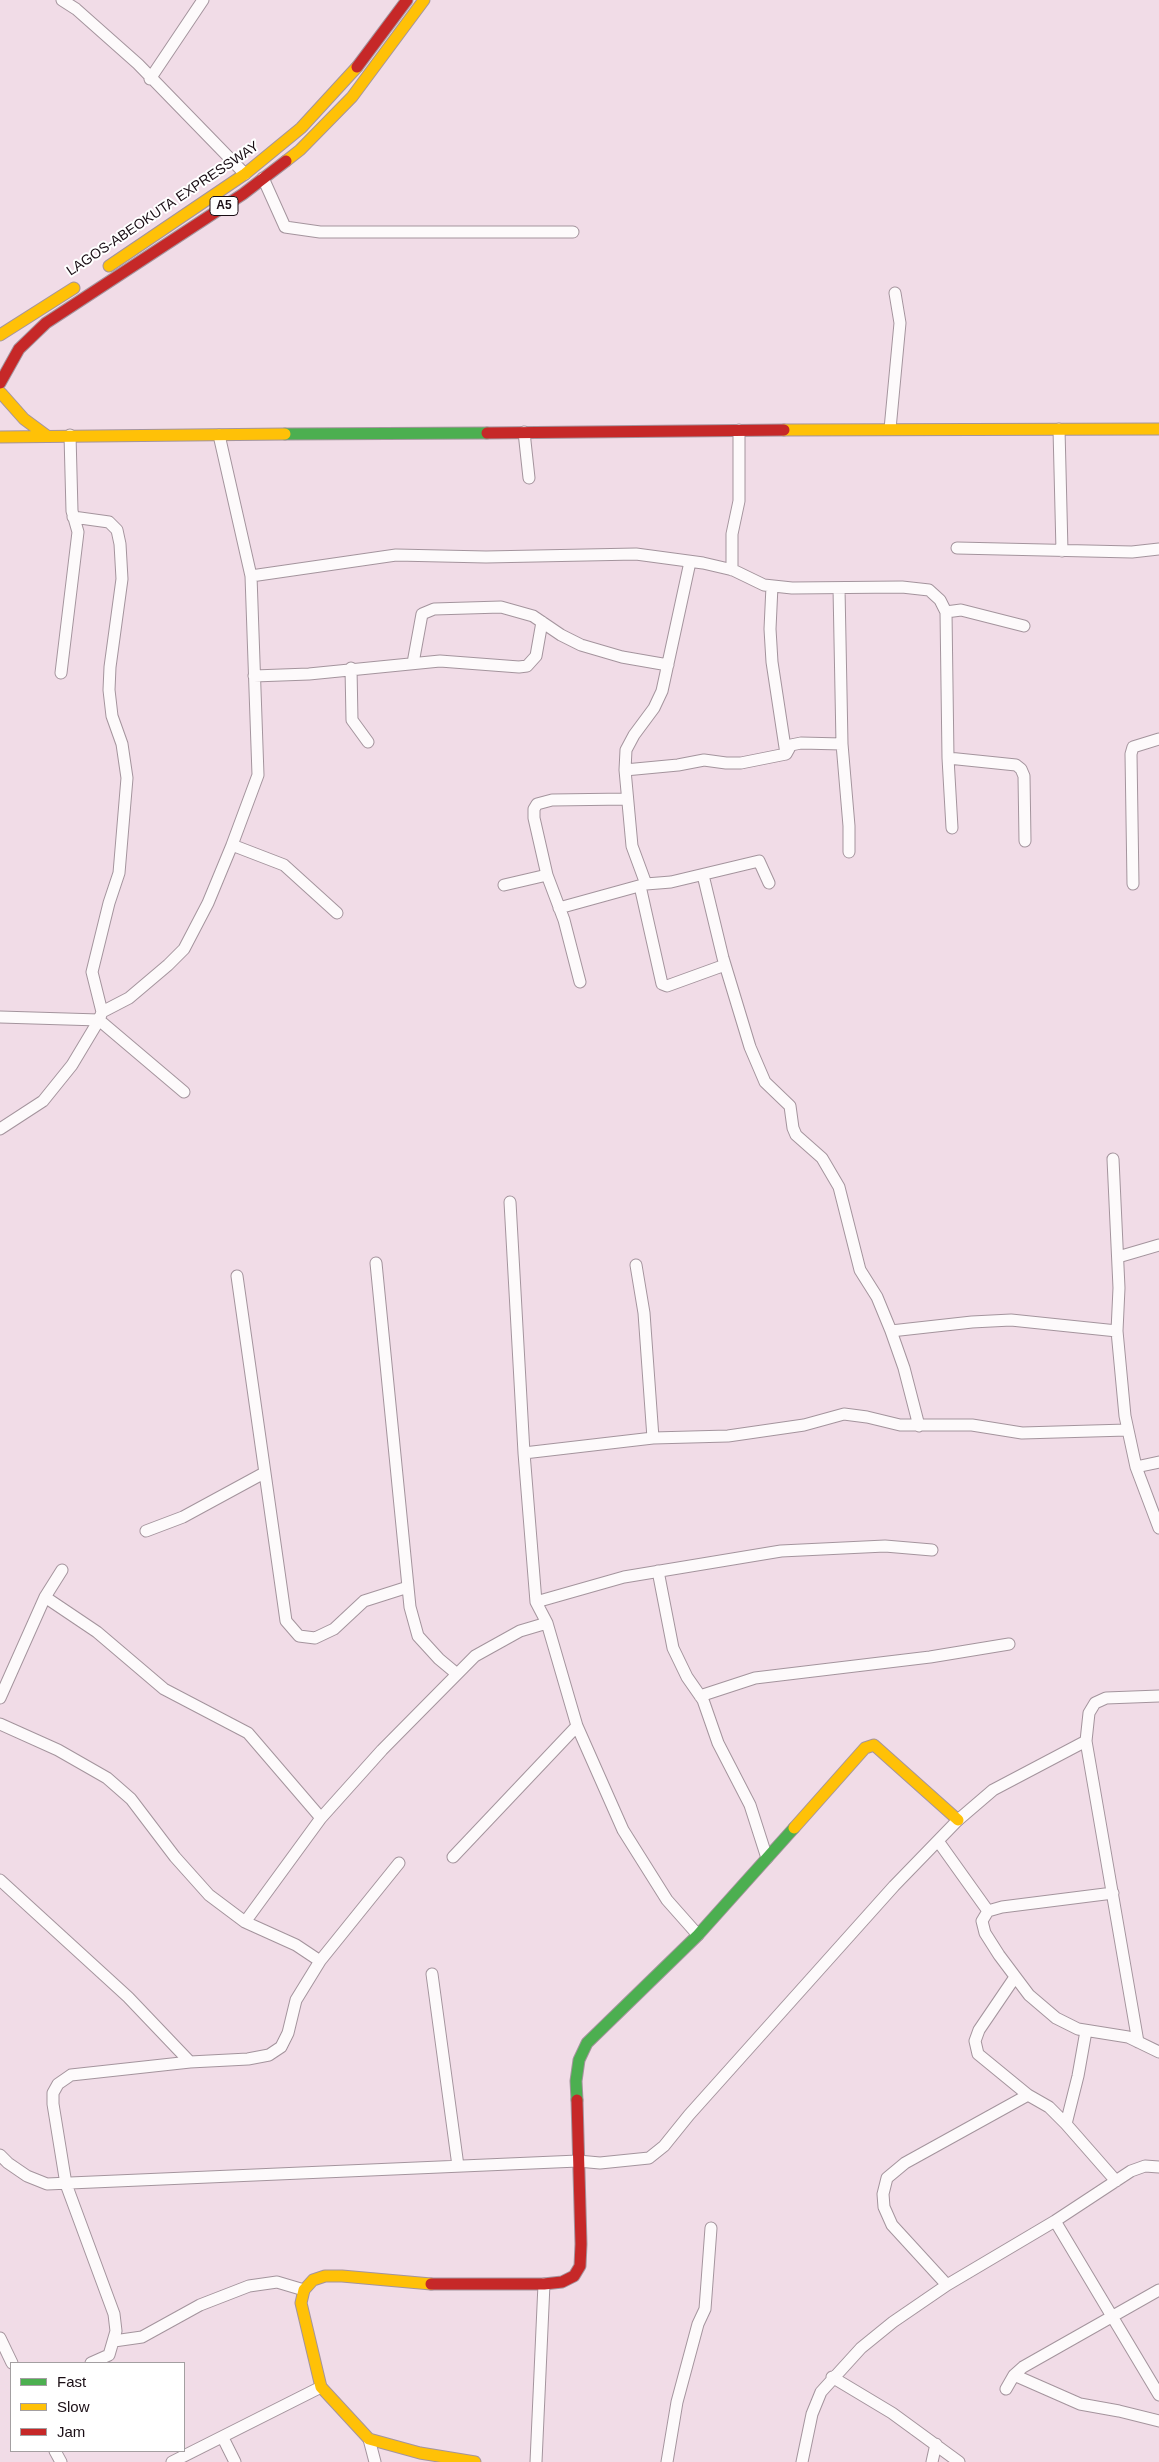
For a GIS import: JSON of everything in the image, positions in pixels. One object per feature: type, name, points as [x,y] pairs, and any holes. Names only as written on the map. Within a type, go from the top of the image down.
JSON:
[{"type":"main road","name":"LAGOS-ABEOKUTA EXPRESSWAY","points":[[0,336],[92,277],[245,174],[274,152],[326,102],[354,71],[407,0]]},
{"type":"main road","name":"A5","points":[[0,392],[19,349],[46,323],[189,230],[300,150],[352,97],[424,0]]},
{"type":"main road","points":[[0,392],[24,419],[47,436]]},
{"type":"main road","points":[[0,437],[740,430],[1159,429]]},
{"type":"main road","points":[[475,2462],[420,2453],[368,2438],[321,2387],[301,2302],[304,2290],[313,2280],[325,2276],[430,2284],[544,2284],[562,2282],[574,2276],[580,2266],[582,2244],[576,2081],[580,2060],[587,2043],[600,2028],[698,1935],[866,1748],[874,1745],[958,1820]]},
{"type":"street","points":[[62,0],[79,4],[138,64],[150,79],[245,174]]},
{"type":"street","points":[[150,79],[203,0]]},
{"type":"street","points":[[263,178],[285,227],[320,232],[573,232]]},
{"type":"street","points":[[890,429],[900,323],[895,294]]},
{"type":"street","points":[[1060,429],[1062,551]]},
{"type":"street","points":[[732,570],[732,534],[739,501],[740,430]]},
{"type":"street","points":[[524,432],[528,478]]},
{"type":"street","points":[[62,673],[78,532],[73,517],[70,435]]},
{"type":"street","points":[[0,1129],[43,1101],[72,1065],[100,1016],[129,998],[184,949],[208,903],[258,775],[251,576],[219,435]]},
{"type":"street","points":[[73,517],[109,522],[118,530],[122,579],[110,667],[109,690],[112,716],[122,744],[127,778],[119,873],[109,903],[92,972],[100,1016],[184,1092]]},
{"type":"street","points":[[957,548],[1132,552],[1159,550]]},
{"type":"street","points":[[251,576],[396,555],[486,557],[636,554],[732,570],[764,585],[772,586],[792,588],[902,587],[929,590],[940,600],[946,612],[948,758],[952,828]]},
{"type":"street","points":[[690,562],[662,691],[654,708],[634,735],[626,750],[627,799],[632,846],[643,885],[662,984],[666,986],[726,965]]},
{"type":"street","points":[[772,586],[770,629],[772,662],[786,754]]},
{"type":"street","points":[[839,588],[842,744],[849,826],[849,852]]},
{"type":"street","points":[[413,663],[419,620],[426,611],[501,606],[533,616],[561,635],[581,645],[622,657],[668,665]]},
{"type":"street","points":[[946,612],[961,610],[1024,626]]},
{"type":"street","points":[[254,676],[309,674],[351,668],[440,661],[496,666],[527,666],[536,656],[542,622]]},
{"type":"street","points":[[351,668],[352,720],[368,742]]},
{"type":"street","points":[[1132,884],[1131,754],[1134,747],[1159,739]]},
{"type":"street","points":[[625,770],[678,765],[704,760],[742,763],[786,754],[791,745],[801,743],[842,744]]},
{"type":"street","points":[[948,758],[1016,766],[1021,769],[1024,776],[1025,841]]},
{"type":"street","points":[[580,982],[560,908],[547,875],[534,818],[534,809],[537,804],[552,800],[627,799]]},
{"type":"street","points":[[232,845],[284,865],[337,913]]},
{"type":"street","points":[[560,908],[643,885],[703,875],[759,861],[769,883]]},
{"type":"street","points":[[504,885],[547,875]]},
{"type":"street","points":[[703,875],[740,1016],[762,1076],[790,1106],[793,1128],[796,1135],[822,1158],[839,1187],[860,1270],[876,1297],[892,1332],[904,1368],[919,1426]]},
{"type":"street","points":[[0,1017],[100,1016]]},
{"type":"street","points":[[1113,1159],[1118,1257],[1117,1331],[1127,1430],[1136,1467],[1159,1528]]},
{"type":"street","points":[[510,1202],[524,1453],[536,1602],[547,1624],[577,1726],[623,1830],[667,1900],[698,1935]]},
{"type":"street","points":[[1118,1257],[1159,1245]]},
{"type":"street","points":[[376,1263],[410,1607],[418,1636],[439,1659],[457,1674]]},
{"type":"street","points":[[636,1265],[644,1313],[653,1438]]},
{"type":"street","points":[[237,1276],[286,1621],[298,1636],[315,1638],[334,1629],[364,1601],[408,1587]]},
{"type":"street","points":[[892,1332],[972,1322],[1011,1320],[1117,1331]]},
{"type":"street","points":[[524,1453],[653,1438],[728,1436],[773,1431],[844,1414],[900,1425],[972,1425],[1022,1433],[1127,1430]]},
{"type":"street","points":[[1136,1467],[1159,1462]]},
{"type":"street","points":[[146,1531],[183,1517],[264,1473]]},
{"type":"street","points":[[536,1602],[658,1570],[807,1548],[885,1546],[932,1550]]},
{"type":"street","points":[[0,1698],[45,1597],[62,1570]]},
{"type":"street","points":[[658,1570],[673,1648],[687,1677],[700,1696],[718,1743],[750,1805],[767,1858]]},
{"type":"street","points":[[45,1597],[98,1632],[164,1689],[248,1733],[321,1818]]},
{"type":"street","points":[[245,1922],[321,1818],[382,1750],[474,1656],[520,1631],[547,1624]]},
{"type":"street","points":[[700,1696],[755,1678],[930,1657],[1009,1644]]},
{"type":"street","points":[[1138,2042],[1086,1741],[1089,1713],[1095,1703],[1106,1698],[1159,1696]]},
{"type":"street","points":[[0,1724],[58,1750],[107,1778],[131,1800],[175,1857],[209,1895],[245,1922],[296,1945],[320,1961]]},
{"type":"street","points":[[454,1857],[577,1726]]},
{"type":"street","points":[[0,2155],[27,2176],[47,2184],[578,2161],[600,2163],[649,2158],[664,2146],[689,2115],[894,1886],[958,1820],[993,1790],[1086,1741]]},
{"type":"street","points":[[938,1841],[988,1911]]},
{"type":"street","points":[[94,2362],[109,2356],[116,2331],[114,2314],[66,2184],[53,2104],[53,2093],[58,2084],[71,2075],[190,2062],[248,2059],[269,2055],[281,2047],[288,2033],[296,2000],[320,1961],[399,1863]]},
{"type":"street","points":[[0,1880],[128,1997],[190,2062]]},
{"type":"street","points":[[988,1911],[1113,1893]]},
{"type":"street","points":[[988,1911],[982,1921],[986,1933],[1029,1995],[1056,2018],[1086,2031],[1128,2037],[1159,2052]]},
{"type":"street","points":[[432,1974],[458,2166]]},
{"type":"street","points":[[1015,1977],[979,2030],[975,2048],[983,2060],[1028,2095],[1049,2107],[1116,2181]]},
{"type":"street","points":[[1066,2124],[1078,2076],[1086,2031]]},
{"type":"street","points":[[947,2285],[892,2225],[884,2207],[883,2194],[887,2178],[905,2164],[1028,2095]]},
{"type":"street","points":[[802,2462],[812,2414],[821,2392],[860,2348],[893,2322],[947,2285],[1055,2221],[1131,2171],[1145,2166],[1159,2167]]},
{"type":"street","points":[[1055,2221],[1159,2395]]},
{"type":"street","points":[[667,2462],[677,2402],[698,2324],[705,2309],[710,2228]]},
{"type":"street","points":[[114,2340],[142,2337],[200,2305],[249,2286],[277,2282],[304,2290]]},
{"type":"street","points":[[536,2462],[544,2284]]},
{"type":"street","points":[[1006,2389],[1014,2375],[1159,2290]]},
{"type":"street","points":[[0,2338],[12,2362]]},
{"type":"street","points":[[1014,2375],[1080,2404],[1118,2410],[1159,2421]]},
{"type":"street","points":[[832,2378],[892,2413],[959,2462]]},
{"type":"street","points":[[172,2462],[224,2438],[321,2387]]},
{"type":"street","points":[[224,2438],[235,2462]]},
{"type":"street","points":[[368,2438],[375,2462]]},
{"type":"street","points":[[932,2462],[936,2444]]},
{"type":"traffic: fast","points":[[285,434],[487,433]]},
{"type":"traffic: fast","points":[[577,2100],[576,2081],[579,2060],[587,2043],[698,1935],[794,1828]]},
{"type":"traffic: slow","points":[[286,161],[300,150],[352,97],[424,0]]},
{"type":"traffic: slow","points":[[109,266],[245,174],[301,128],[357,67]]},
{"type":"traffic: slow","points":[[0,335],[74,288]]},
{"type":"traffic: slow","points":[[1,393],[24,419],[47,436]]},
{"type":"traffic: slow","points":[[784,430],[1159,429]]},
{"type":"traffic: slow","points":[[0,437],[285,434]]},
{"type":"traffic: slow","points":[[794,1828],[865,1748],[874,1745],[958,1820]]},
{"type":"traffic: slow","points":[[431,2284],[342,2276],[325,2276],[313,2280],[304,2290],[301,2303],[321,2387],[369,2439],[420,2453],[475,2462]]},
{"type":"traffic: jam","points":[[357,67],[407,0]]},
{"type":"traffic: jam","points":[[0,383],[19,349],[46,323],[243,194],[286,161]]},
{"type":"traffic: jam","points":[[487,433],[784,430]]},
{"type":"traffic: jam","points":[[431,2284],[544,2284],[562,2282],[574,2276],[580,2266],[581,2244],[577,2100]]}]
